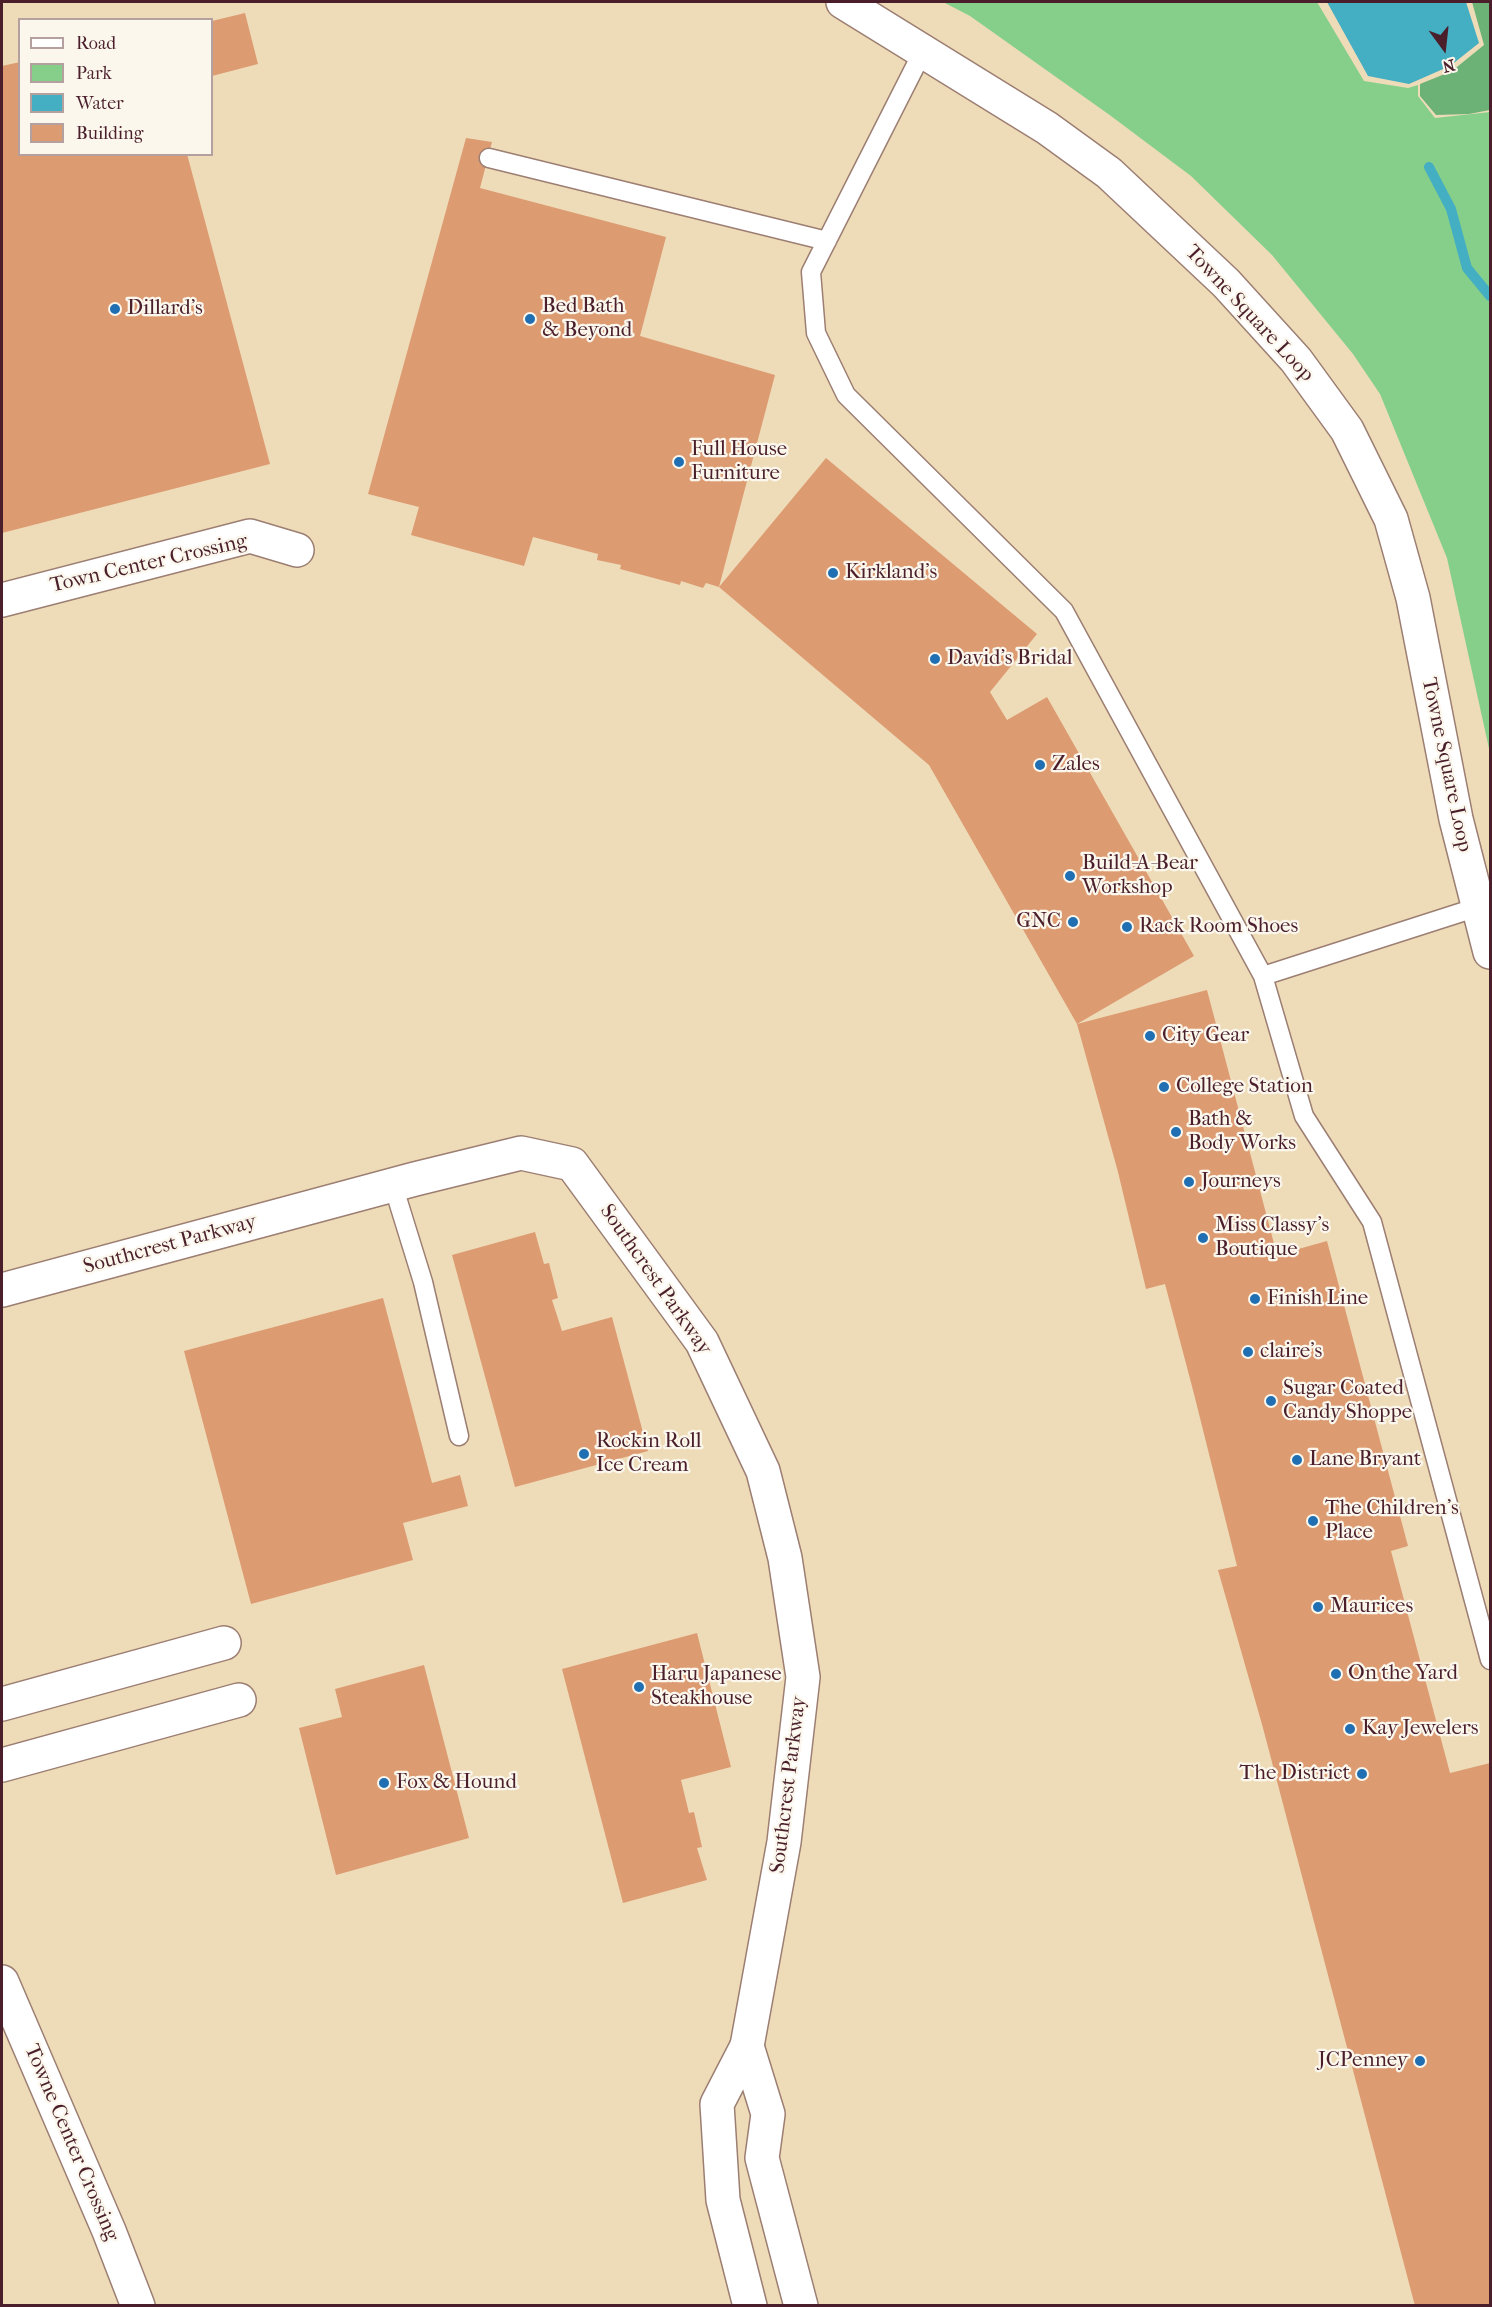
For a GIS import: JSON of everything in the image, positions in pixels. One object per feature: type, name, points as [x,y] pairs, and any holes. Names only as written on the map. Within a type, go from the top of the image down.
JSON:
[{"type":"street","name":"Towne Square Loop","points":[[843,2],[1047,128],[1108,173],[1226,283],[1296,360],[1347,430],[1391,519],[1413,598],[1456,819],[1491,952]]},
{"type":"street","name":"Town Center Crossing","points":[[2,600],[250,536],[297,550]]},
{"type":"street","name":"Southcrest Parkway","points":[[2,1290],[521,1153],[572,1164],[702,1342],[763,1471],[785,1558],[803,1677],[784,1842],[747,2046],[717,2104],[723,2200],[750,2306]]},
{"type":"street","points":[[2,1704],[224,1643]]},
{"type":"street","points":[[2,1765],[239,1700]]},
{"type":"street","name":"Towne Center Crossing","points":[[2,1982],[109,2231],[138,2306]]},
{"type":"street","name":"Southcrest Parkway","points":[[747,2046],[768,2114],[762,2158],[801,2306]]},
{"type":"lane","points":[[923,51],[811,272],[816,333],[846,395],[1064,611],[1263,976],[1304,1116],[1372,1222],[1491,1660]]},
{"type":"lane","points":[[489,158],[827,241]]},
{"type":"lane","points":[[1263,976],[1478,907]]},
{"type":"lane","points":[[393,1185],[423,1282],[459,1436]]},
{"type":"green space","points":[[943,2],[1317,2],[1364,81],[1408,88],[1418,85],[1418,96],[1435,118],[1490,112],[1490,753],[1447,558],[1380,394],[1353,354],[1272,255],[1191,176],[970,16]]},
{"type":"green space","points":[[1472,2],[1490,2],[1490,110],[1469,114],[1436,115],[1420,96],[1420,84],[1452,71],[1484,45]]},
{"type":"water","points":[[1327,2],[1466,2],[1479,43],[1450,66],[1409,84],[1368,76]]},
{"type":"building","points":[[245,13],[258,64],[213,76],[213,21]]},
{"type":"building","name":"Dillard's","points":[[18,62],[18,156],[188,156],[270,464],[2,533],[2,66]]},
{"type":"building","points":[[466,138],[492,142],[480,188],[666,237],[640,336],[775,375],[719,587],[706,583],[703,588],[681,581],[680,585],[620,569],[621,565],[597,560],[598,554],[533,537],[524,566],[411,535],[419,507],[368,494]]},
{"type":"building","points":[[826,458],[1037,634],[990,692],[1007,720],[1047,697],[1194,956],[1077,1024],[929,765],[719,587]]},
{"type":"building","points":[[1207,990],[1277,1255],[1327,1241],[1408,1546],[1391,1551],[1450,1773],[1490,1763],[1490,2306],[1415,2306],[1263,1728],[1218,1570],[1237,1566],[1165,1284],[1146,1289],[1118,1172],[1077,1024]]},
{"type":"building","points":[[535,1232],[544,1264],[549,1263],[558,1298],[552,1300],[562,1331],[612,1317],[648,1451],[515,1487],[452,1255]]},
{"type":"building","points":[[383,1298],[432,1483],[460,1475],[468,1506],[403,1523],[413,1560],[251,1604],[184,1351]]},
{"type":"building","points":[[697,1633],[731,1767],[681,1780],[689,1813],[694,1812],[702,1847],[697,1848],[707,1880],[623,1903],[562,1669]]},
{"type":"building","name":"Fox & Hound","points":[[424,1665],[469,1838],[336,1875],[299,1728],[342,1717],[335,1689]]},
{"type":"waterway","points":[[1429,167],[1451,209],[1467,268],[1490,296]]},
{"type":"place","name":"Dillard's","points":[[115,309]]},
{"type":"place","name":"Bed Bath & Beyond","points":[[530,319]]},
{"type":"place","name":"Full House Furniture","points":[[679,462]]},
{"type":"place","name":"Kirkland's","points":[[833,573]]},
{"type":"place","name":"David's Bridal","points":[[935,659]]},
{"type":"place","name":"Zales","points":[[1040,765]]},
{"type":"place","name":"Build-A-Bear Workshop","points":[[1070,876]]},
{"type":"place","name":"GNC","points":[[1073,922]]},
{"type":"place","name":"Rack Room Shoes","points":[[1127,927]]},
{"type":"place","name":"City Gear","points":[[1150,1036]]},
{"type":"place","name":"College Station","points":[[1164,1087]]},
{"type":"place","name":"Bath & Body Works","points":[[1176,1132]]},
{"type":"place","name":"Journeys","points":[[1189,1182]]},
{"type":"place","name":"Miss Classy's Boutique","points":[[1203,1238]]},
{"type":"place","name":"Finish Line","points":[[1255,1299]]},
{"type":"place","name":"claire's","points":[[1248,1352]]},
{"type":"place","name":"Sugar Coated Candy Shoppe","points":[[1271,1401]]},
{"type":"place","name":"Rockin Roll Ice Cream","points":[[584,1454]]},
{"type":"place","name":"Lane Bryant","points":[[1297,1460]]},
{"type":"place","name":"The Children's Place","points":[[1313,1521]]},
{"type":"place","name":"Maurices","points":[[1318,1607]]},
{"type":"place","name":"On the Yard","points":[[1336,1674]]},
{"type":"place","name":"Haru Japanese Steakhouse","points":[[639,1687]]},
{"type":"place","name":"Kay Jewelers","points":[[1350,1729]]},
{"type":"place","name":"The District","points":[[1362,1774]]},
{"type":"place","name":"Fox & Hound","points":[[384,1783]]},
{"type":"place","name":"JCPenney","points":[[1420,2061]]}]
